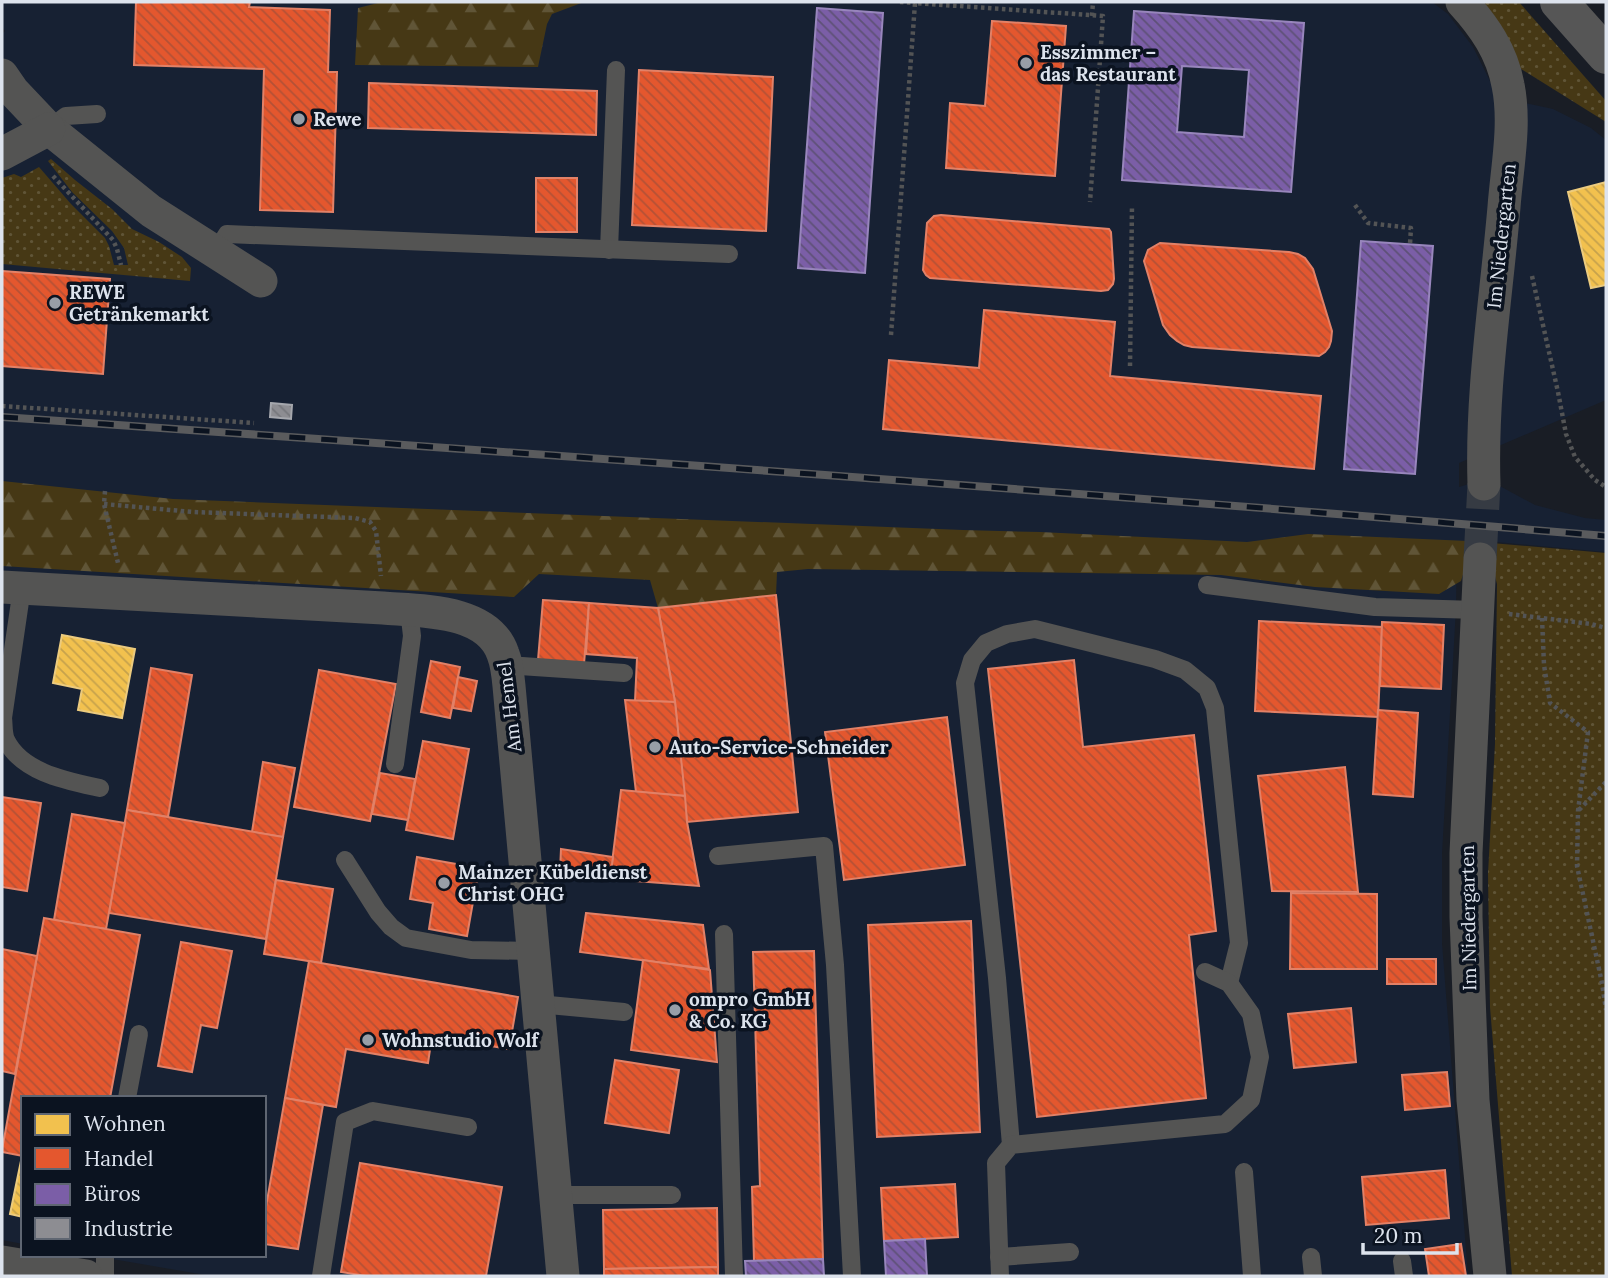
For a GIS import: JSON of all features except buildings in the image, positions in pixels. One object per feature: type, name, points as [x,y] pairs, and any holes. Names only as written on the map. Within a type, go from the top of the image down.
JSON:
[{"type":"main road","points":[[1559,2],[1606,55]]},
{"type":"street","name":"Im Niedergarten","points":[[1462,2],[1491,38],[1503,62],[1511,107],[1487,369],[1483,439],[1484,484]]},
{"type":"street","points":[[2,75],[13,91],[49,129],[151,211],[261,281]]},
{"type":"street","points":[[2,154],[49,129]]},
{"type":"street","name":"Im Niedergarten","points":[[1480,559],[1466,853],[1466,917],[1473,1100],[1490,1276]]},
{"type":"street","name":"Am Hemel","points":[[12,587],[442,613],[469,620],[491,634],[503,651],[506,666],[563,1276]]},
{"type":"street","points":[[2,1262],[86,1276]]},
{"type":"lane","points":[[609,250],[616,69]]},
{"type":"lane","points":[[49,129],[66,116],[97,114]]},
{"type":"lane","points":[[215,253],[227,234],[729,254]]},
{"type":"lane","points":[[1207,584],[1375,607],[1477,610]]},
{"type":"lane","points":[[12,587],[3,718],[5,737],[16,755],[37,769],[62,779],[100,788]]},
{"type":"lane","points":[[395,764],[412,636],[396,609]]},
{"type":"lane","points":[[1000,1276],[996,1163],[1011,1144],[997,978],[965,683],[972,660],[986,643],[1007,634],[1035,629],[1155,659],[1185,670],[1207,688],[1215,708],[1239,943],[1229,982]]},
{"type":"lane","points":[[506,666],[624,673]]},
{"type":"lane","points":[[718,856],[824,846],[835,979],[852,1276]]},
{"type":"lane","points":[[345,860],[378,912],[391,927],[406,938],[471,950],[533,951]]},
{"type":"lane","points":[[724,934],[734,1276]]},
{"type":"lane","points":[[1011,1144],[1225,1124],[1251,1100],[1260,1057],[1251,1014],[1229,982],[1205,972]]},
{"type":"lane","points":[[538,1004],[624,1012]]},
{"type":"lane","points":[[127,1096],[139,1034]]},
{"type":"lane","points":[[321,1276],[345,1122],[373,1111],[468,1127]]},
{"type":"lane","points":[[1244,1172],[1252,1276]]},
{"type":"lane","points":[[555,1195],[672,1195]]},
{"type":"lane","points":[[999,1257],[1070,1252]]},
{"type":"lane","points":[[105,1257],[105,1276]]},
{"type":"lane","points":[[1311,1257],[1314,1276]]},
{"type":"path","points":[[900,2],[1103,16],[1090,202]]},
{"type":"path","points":[[1092,16],[1093,2]]},
{"type":"path","points":[[891,335],[915,3]]},
{"type":"path","points":[[51,174],[113,240],[121,265]]},
{"type":"path","points":[[1130,366],[1132,205]]},
{"type":"path","points":[[1355,205],[1368,223],[1411,228],[1410,244]]},
{"type":"path","points":[[1531,273],[1566,434],[1576,457],[1595,480],[1606,487]]},
{"type":"path","points":[[2,406],[254,423]]},
{"type":"path","points":[[105,491],[104,503],[116,556]]},
{"type":"path","points":[[104,503],[193,512],[355,518],[370,522],[376,531],[383,589],[396,609]]},
{"type":"path","points":[[1477,610],[1606,628]]},
{"type":"path","points":[[1542,618],[1544,666],[1550,703],[1588,732],[1578,811],[1577,866],[1606,1010]]},
{"type":"path","points":[[1578,811],[1606,782]]},
{"type":"shaded area","points":[[2,2],[1432,2],[1448,14],[1473,47],[1498,97],[1553,109],[1591,128],[1606,140],[1606,400],[1459,463],[1459,487],[1472,483],[1496,484],[1535,505],[1585,518],[1606,520],[1606,552],[1457,541],[1456,608],[1442,854],[1442,943],[1468,1276],[211,1276],[101,1257],[266,1257],[266,1096],[21,1096],[21,1244],[2,1240],[2,34],[5,31],[2,27]]},
{"type":"green space","points":[[382,2],[584,2],[552,14],[547,24],[538,67],[355,65],[358,8]]},
{"type":"green space","points":[[1481,2],[1519,2],[1606,101],[1606,122],[1521,69]]},
{"type":"green space","points":[[51,159],[132,229],[182,257],[191,268],[190,281],[2,264],[2,178],[14,174],[21,177],[39,167],[105,238],[114,265],[128,265],[124,248],[112,231],[72,192],[48,161]]},
{"type":"green space","points":[[2,481],[173,499],[1247,542],[1308,534],[1468,541],[1468,558],[1461,581],[1439,594],[1315,587],[1221,575],[808,569],[777,572],[776,595],[658,608],[650,580],[539,574],[514,597],[2,566]]},
{"type":"green space","points":[[1468,541],[1606,553],[1606,1276],[1512,1276],[1490,1007],[1488,874],[1495,744],[1497,584],[1491,560],[1468,558]]},
{"type":"tunnel","points":[[1480,559],[1484,484]]},
{"type":"railway","points":[[2,417],[1005,488],[1606,536]]},
{"type":"place","name":"Esszimmer – das Restaurant","points":[[1026,63]]},
{"type":"place","name":"Rewe","points":[[299,119]]},
{"type":"place","name":"REWE Getränkemarkt","points":[[55,303]]},
{"type":"place","name":"Auto-Service-Schneider","points":[[655,747]]},
{"type":"place","name":"Mainzer Kübeldienst Christ OHG","points":[[444,883]]},
{"type":"place","name":"ompro GmbH & Co. KG","points":[[675,1010]]},
{"type":"place","name":"Wohnstudio Wolf","points":[[368,1040]]}]
